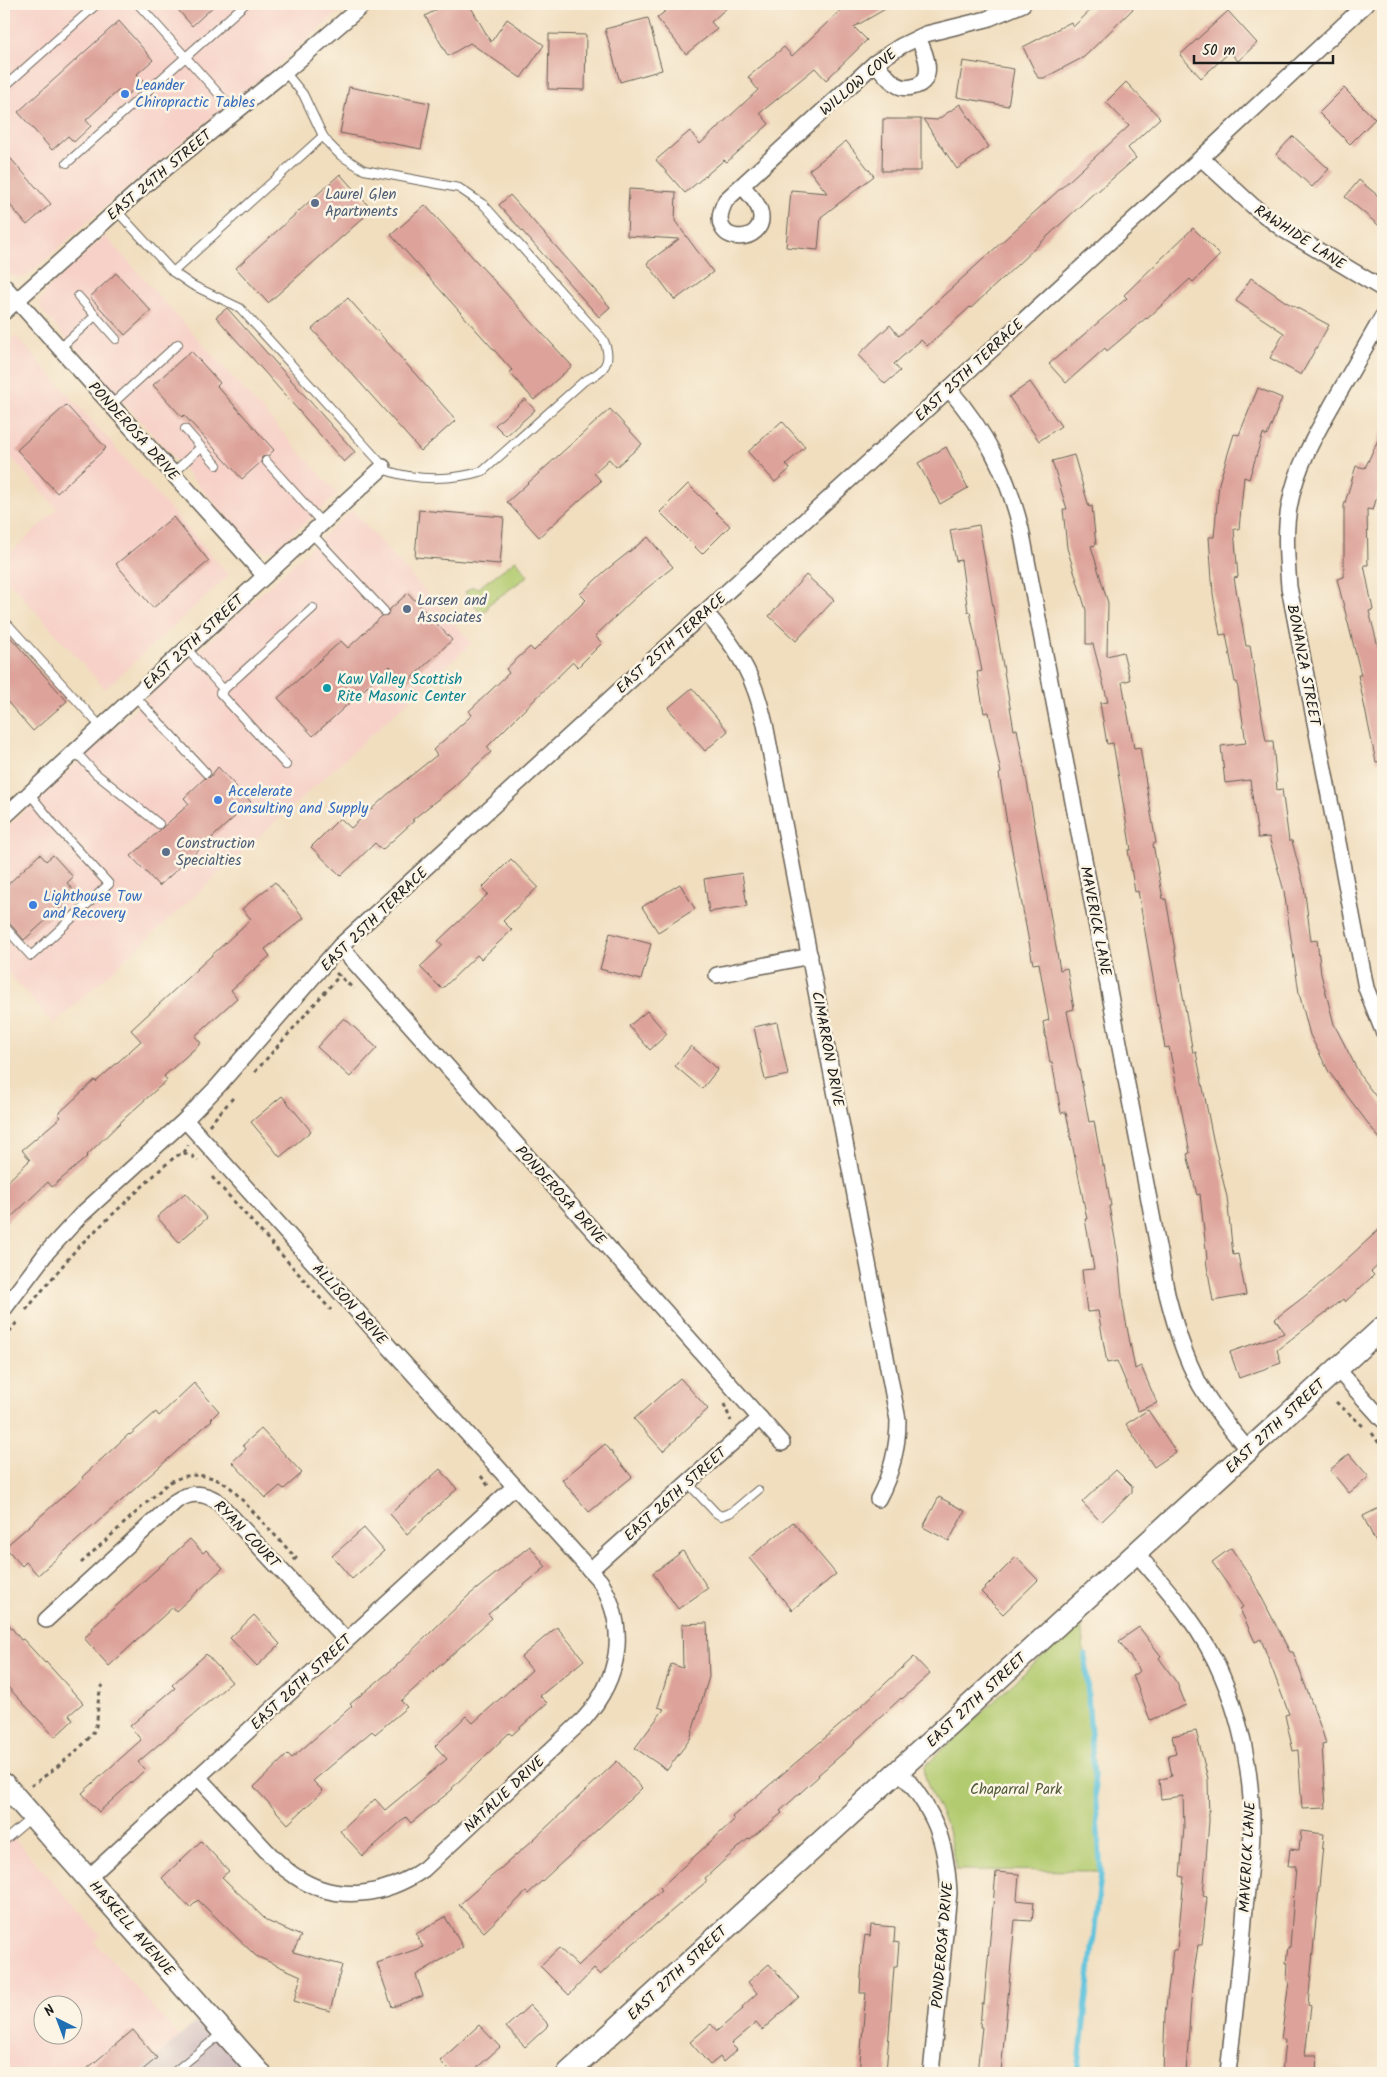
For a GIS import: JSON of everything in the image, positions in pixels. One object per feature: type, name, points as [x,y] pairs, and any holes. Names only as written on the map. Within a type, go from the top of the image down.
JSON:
[{"type":"street","name":"EAST 24TH STREET","points":[[4,312],[116,210],[178,157],[285,72],[364,4]]},
{"type":"street","name":"EAST 25TH TERRACE","points":[[4,1309],[47,1252],[80,1215],[185,1120],[218,1086],[340,946],[1201,158],[1366,4]]},
{"type":"street","name":"WILLOW COVE","points":[[742,186],[875,64],[901,46],[946,28],[987,19],[1017,5]]},
{"type":"street","points":[[875,64],[898,86],[907,88],[916,86],[928,73],[925,53],[918,38]]},
{"type":"street","name":"RAWHIDE LANE","points":[[1201,158],[1254,207],[1284,230],[1383,289]]},
{"type":"street","name":"PONDEROSA DRIVE","points":[[4,286],[265,576]]},
{"type":"street","name":"BONANZA STREET","points":[[1383,316],[1310,443],[1296,478],[1290,503],[1286,558],[1288,586],[1366,988],[1383,1031]]},
{"type":"street","name":"MAVERICK LANE","points":[[949,389],[967,410],[988,441],[1004,473],[1021,529],[1167,1294],[1177,1331],[1200,1385],[1220,1415],[1249,1451]]},
{"type":"street","name":"EAST 25TH STREET","points":[[4,817],[383,467]]},
{"type":"street","name":"CIMARRON DRIVE","points":[[705,612],[720,629],[741,659],[754,686],[765,724],[898,1420],[895,1459],[889,1479],[878,1499]]},
{"type":"street","name":"PONDEROSA DRIVE","points":[[340,946],[782,1443]]},
{"type":"street","points":[[717,975],[810,956]]},
{"type":"street","name":"ALLISON DRIVE","points":[[185,1120],[514,1487]]},
{"type":"street","name":"EAST 27TH STREET","points":[[568,2073],[1383,1327]]},
{"type":"street","points":[[1337,1369],[1383,1420]]},
{"type":"street","name":"EAST 26TH STREET","points":[[590,1570],[760,1418]]},
{"type":"street","name":"EAST 26TH STREET","points":[[88,1878],[514,1487]]},
{"type":"street","name":"NATALIE DRIVE","points":[[198,1777],[279,1864],[296,1877],[332,1891],[352,1894],[381,1890],[408,1880],[424,1869],[584,1719],[597,1704],[607,1688],[615,1661],[617,1624],[612,1605],[604,1588],[590,1570],[514,1487]]},
{"type":"street","name":"RYAN COURT","points":[[46,1620],[176,1501],[184,1496],[196,1493],[206,1494],[217,1500],[346,1640]]},
{"type":"street","name":"MAVERICK LANE","points":[[1136,1552],[1177,1599],[1197,1628],[1222,1675],[1245,1750],[1252,1828],[1243,1938],[1228,2073]]},
{"type":"street","name":"PONDEROSA DRIVE","points":[[899,1770],[929,1808],[941,1835],[947,1864],[949,1893],[931,2073]]},
{"type":"street","name":"HASKELL AVENUE","points":[[4,1784],[260,2073]]},
{"type":"lane","points":[[4,87],[97,4]]},
{"type":"lane","points":[[138,4],[235,112]]},
{"type":"lane","points":[[67,163],[245,4]]},
{"type":"lane","points":[[116,210],[174,272],[192,286],[240,308],[383,467],[401,476],[433,478],[466,476],[483,470],[584,381],[601,373],[606,365],[606,348],[602,340],[484,205],[459,188],[364,170],[340,155],[323,136],[303,94],[285,72]]},
{"type":"lane","points":[[174,272],[323,136]]},
{"type":"lane","points":[[78,296],[116,339]]},
{"type":"lane","points":[[60,348],[95,316]]},
{"type":"lane","points":[[111,404],[178,344]]},
{"type":"lane","points":[[185,429],[217,465]]},
{"type":"lane","points":[[173,473],[201,447]]},
{"type":"lane","points":[[266,461],[384,611]]},
{"type":"lane","points":[[286,765],[220,693],[313,608]]},
{"type":"lane","points":[[4,620],[102,726]]},
{"type":"lane","points":[[186,648],[224,690]]},
{"type":"lane","points":[[135,696],[206,773]]},
{"type":"lane","points":[[75,751],[95,772],[159,824]]},
{"type":"lane","points":[[4,926],[31,956],[109,884],[54,824],[30,793]]},
{"type":"lane","points":[[687,1482],[716,1513],[722,1516],[732,1512],[758,1490]]},
{"type":"lane","points":[[4,1841],[33,1816]]},
{"type":"lane","points":[[174,2073],[223,2032]]},
{"type":"path","points":[[327,962],[359,995]]},
{"type":"path","points":[[184,1153],[192,1156],[203,1168]]},
{"type":"path","points":[[210,1175],[336,1316]]},
{"type":"path","points":[[720,1401],[732,1423],[744,1432]]},
{"type":"path","points":[[1336,1402],[1364,1426]]},
{"type":"path","points":[[1372,1433],[1383,1449]]},
{"type":"path","points":[[478,1472],[500,1500]]},
{"type":"path","points":[[78,1566],[168,1484],[178,1478],[202,1474],[224,1482],[231,1488],[296,1558],[282,1570]]},
{"type":"path","points":[[30,1786],[46,1775],[91,1736],[96,1726],[99,1692],[103,1685]]},
{"type":"shaded area","points":[[4,4],[348,4],[276,66],[128,186],[27,276],[19,277],[12,276],[4,269]]},
{"type":"shaded area","points":[[105,236],[338,494],[274,550],[265,551],[253,546],[42,311],[40,303],[46,289]]},
{"type":"shaded area","points":[[16,336],[229,575],[105,689],[4,576],[4,559],[57,509],[4,449],[4,347]]},
{"type":"shaded area","points":[[352,510],[472,643],[54,1024],[4,968],[4,830]]},
{"type":"shaded area","points":[[4,1827],[101,1936],[94,1941],[187,2045],[201,2073],[4,2073]]},
{"type":"shaded area","points":[[207,2012],[260,2073],[139,2073]]},
{"type":"green space","points":[[516,560],[528,576],[489,604],[487,610],[481,614],[465,592],[472,587],[478,588]]},
{"type":"green space","name":"Chaparral Park","points":[[1081,1620],[1101,1871],[956,1870],[947,1827],[926,1779],[925,1766]]},
{"type":"building","points":[[173,4],[216,4],[192,26]]},
{"type":"building","points":[[447,4],[469,4],[491,42],[507,19],[544,45],[521,78],[470,43],[448,56],[425,16]]},
{"type":"building","points":[[674,4],[731,4],[711,22],[717,29],[686,54],[657,18]]},
{"type":"building","points":[[847,4],[894,4],[854,27],[867,40],[826,80],[815,68],[760,113],[769,124],[727,162],[724,160],[685,193],[656,160],[690,131],[700,144],[758,90],[748,77],[784,47],[792,56]]},
{"type":"building","points":[[1097,4],[1138,4],[1084,57],[1044,78],[1038,78],[1023,47],[1071,22],[1073,27]]},
{"type":"building","points":[[1228,11],[1257,43],[1238,61],[1230,52],[1201,78],[1180,55]]},
{"type":"building","points":[[648,18],[662,70],[620,82],[605,29]]},
{"type":"building","points":[[119,21],[153,60],[137,74],[143,81],[125,97],[119,90],[86,120],[91,126],[74,142],[68,136],[52,150],[18,112]]},
{"type":"building","points":[[549,34],[586,35],[585,90],[548,89]]},
{"type":"building","points":[[963,61],[1014,69],[1008,106],[957,97]]},
{"type":"building","points":[[1126,82],[1160,118],[1128,148],[1136,158],[1096,191],[971,308],[927,346],[921,340],[894,364],[900,371],[885,384],[858,355],[890,325],[899,336],[1129,126],[1106,102]]},
{"type":"building","points":[[349,87],[430,103],[421,149],[340,133]]},
{"type":"building","points":[[1344,88],[1375,119],[1350,144],[1319,113]]},
{"type":"building","points":[[960,104],[989,147],[957,169],[923,119],[937,120]]},
{"type":"building","points":[[883,119],[921,119],[921,171],[882,171]]},
{"type":"building","points":[[1293,136],[1329,169],[1312,187],[1276,154]]},
{"type":"building","points":[[846,141],[874,176],[821,217],[818,250],[786,247],[791,190],[827,193],[809,170]]},
{"type":"building","points":[[4,151],[51,204],[27,225],[4,198]]},
{"type":"building","points":[[340,174],[372,210],[268,303],[236,268]]},
{"type":"building","points":[[1359,180],[1383,200],[1383,229],[1345,197]]},
{"type":"building","points":[[629,189],[676,192],[675,221],[713,272],[675,300],[647,263],[679,239],[627,236]]},
{"type":"building","points":[[510,195],[610,307],[599,317],[499,205]]},
{"type":"building","points":[[425,205],[572,366],[534,400],[510,373],[512,370],[391,235]]},
{"type":"building","points":[[1193,228],[1220,255],[1193,282],[1190,279],[1147,319],[1107,351],[1105,348],[1066,383],[1049,364],[1127,298],[1124,295]]},
{"type":"building","points":[[116,273],[151,311],[125,335],[90,297]]},
{"type":"building","points":[[1251,278],[1286,302],[1329,325],[1301,375],[1270,358],[1284,333],[1236,301]]},
{"type":"building","points":[[348,298],[456,420],[421,451],[312,329]]},
{"type":"building","points":[[227,308],[355,452],[344,462],[216,317]]},
{"type":"building","points":[[191,351],[220,383],[217,386],[274,450],[268,456],[262,457],[261,462],[242,479],[184,415],[182,417],[153,385]]},
{"type":"building","points":[[1030,382],[1061,426],[1039,441],[1009,397]]},
{"type":"building","points":[[1258,388],[1282,398],[1267,436],[1263,434],[1249,479],[1244,477],[1239,529],[1234,529],[1238,577],[1234,578],[1246,646],[1250,646],[1266,741],[1273,741],[1277,790],[1282,789],[1289,841],[1292,841],[1304,886],[1311,941],[1317,940],[1321,974],[1334,1024],[1361,1077],[1383,1106],[1383,1143],[1329,1072],[1310,1035],[1299,993],[1284,891],[1269,837],[1258,838],[1250,780],[1225,783],[1221,746],[1246,743],[1237,682],[1235,682],[1226,634],[1220,635],[1213,594],[1209,537],[1214,537],[1219,483],[1234,434],[1239,435]]},
{"type":"building","points":[[525,399],[535,410],[506,436],[495,425]]},
{"type":"building","points":[[66,405],[106,448],[57,493],[17,450]]},
{"type":"building","points":[[610,409],[642,444],[616,467],[609,459],[594,473],[601,481],[539,537],[507,502]]},
{"type":"building","points":[[782,421],[805,447],[786,464],[790,469],[775,482],[748,452]]},
{"type":"building","points":[[1383,429],[1383,476],[1373,510],[1367,509],[1368,565],[1364,565],[1373,610],[1369,611],[1383,666],[1383,761],[1376,762],[1358,675],[1361,675],[1337,579],[1344,577],[1344,506],[1356,466],[1365,468]]},
{"type":"building","points":[[946,447],[968,488],[940,504],[918,463]]},
{"type":"building","points":[[1074,455],[1089,507],[1092,506],[1096,545],[1091,546],[1108,603],[1107,656],[1123,652],[1130,680],[1122,682],[1134,748],[1140,747],[1156,843],[1153,844],[1163,899],[1166,899],[1193,1053],[1196,1052],[1213,1139],[1227,1197],[1233,1255],[1238,1254],[1246,1295],[1213,1301],[1206,1260],[1200,1194],[1197,1195],[1187,1154],[1190,1153],[1169,1047],[1165,1048],[1138,891],[1135,892],[1128,850],[1131,850],[1113,743],[1107,744],[1100,703],[1108,702],[1093,644],[1086,644],[1086,610],[1067,548],[1063,509],[1067,509],[1052,461]]},
{"type":"building","points":[[688,484],[730,526],[702,554],[660,512]]},
{"type":"building","points":[[419,510],[504,517],[500,564],[415,557]]},
{"type":"building","points":[[173,517],[209,561],[153,608],[116,564]]},
{"type":"building","points":[[979,525],[1014,730],[1017,729],[1060,970],[1067,968],[1074,1009],[1067,1011],[1078,1068],[1089,1122],[1094,1121],[1102,1165],[1104,1165],[1118,1256],[1123,1306],[1135,1369],[1141,1366],[1157,1403],[1138,1411],[1117,1361],[1107,1363],[1098,1311],[1087,1312],[1082,1270],[1094,1269],[1085,1219],[1087,1219],[1066,1112],[1061,1113],[1052,1062],[1050,1063],[1043,1022],[1049,1020],[1039,963],[1033,964],[1007,823],[999,774],[1001,773],[989,712],[984,713],[977,672],[982,671],[970,612],[968,612],[961,560],[956,561],[950,530]]},
{"type":"building","points":[[648,537],[673,567],[635,598],[595,636],[602,643],[578,667],[573,662],[487,747],[491,752],[452,788],[412,820],[414,821],[382,850],[375,843],[341,876],[311,847],[340,818],[351,828],[388,794],[437,755],[433,750],[472,715],[469,711],[509,673],[506,669],[530,647],[534,651],[586,600],[580,594],[605,571]]},
{"type":"building","points":[[806,575],[834,600],[796,641],[769,616]]},
{"type":"building","points":[[408,593],[452,640],[406,683],[390,666],[313,736],[278,698],[341,641],[348,648],[382,616],[387,615],[389,610]]},
{"type":"building","points":[[4,630],[67,701],[33,731],[4,698]]},
{"type":"building","points":[[692,688],[728,731],[705,751],[668,708]]},
{"type":"building","points":[[218,767],[251,802],[159,886],[131,856],[189,804],[184,798],[205,778],[210,777]]},
{"type":"building","name":"Lighthouse Tow and Recovery","points":[[40,854],[46,861],[53,855],[73,877],[67,883],[76,893],[24,940],[4,917],[4,888]]},
{"type":"building","points":[[511,859],[538,887],[503,921],[512,930],[481,959],[477,955],[442,989],[420,967],[443,945],[438,941],[488,894],[482,888]]},
{"type":"building","points":[[742,873],[747,906],[709,912],[704,879]]},
{"type":"building","points":[[275,882],[304,918],[265,949],[270,956],[231,990],[237,998],[195,1036],[201,1043],[164,1076],[167,1080],[127,1116],[87,1157],[52,1187],[48,1182],[4,1224],[4,1185],[30,1160],[22,1150],[61,1117],[58,1114],[95,1080],[96,1082],[141,1041],[131,1030],[251,919],[242,909]]},
{"type":"building","points":[[680,884],[695,909],[658,932],[642,907]]},
{"type":"building","points":[[610,933],[651,944],[641,980],[600,969]]},
{"type":"building","points":[[647,1011],[667,1034],[650,1050],[629,1026]]},
{"type":"building","points":[[344,1018],[377,1048],[350,1077],[317,1047]]},
{"type":"building","points":[[777,1022],[788,1075],[765,1080],[754,1027]]},
{"type":"building","points":[[691,1046],[718,1069],[702,1089],[675,1066]]},
{"type":"building","points":[[282,1096],[311,1131],[280,1157],[251,1122]]},
{"type":"building","points":[[185,1193],[207,1218],[179,1242],[157,1217]]},
{"type":"building","points":[[1383,1226],[1383,1261],[1371,1272],[1374,1275],[1345,1302],[1343,1299],[1277,1350],[1281,1363],[1239,1378],[1230,1352],[1285,1333],[1275,1319],[1314,1289]]},
{"type":"building","points":[[680,1378],[708,1409],[663,1451],[634,1419]]},
{"type":"building","points":[[194,1383],[219,1411],[212,1420],[38,1575],[26,1562],[22,1566],[5,1547],[83,1479],[82,1477],[129,1434],[156,1412],[159,1416]]},
{"type":"building","points":[[1148,1410],[1176,1452],[1154,1467],[1126,1424]]},
{"type":"building","points":[[261,1429],[302,1473],[284,1489],[280,1486],[266,1498],[232,1462],[246,1449],[243,1445]]},
{"type":"building","points":[[605,1444],[632,1477],[589,1512],[562,1480]]},
{"type":"building","points":[[1349,1454],[1369,1477],[1349,1493],[1330,1470]]},
{"type":"building","points":[[440,1469],[457,1489],[407,1534],[390,1514]]},
{"type":"building","points":[[1116,1470],[1132,1486],[1132,1492],[1101,1522],[1082,1502]]},
{"type":"building","points":[[939,1497],[965,1511],[949,1541],[923,1527]]},
{"type":"building","points":[[1383,1506],[1383,1557],[1363,1516]]},
{"type":"building","points":[[793,1522],[836,1574],[792,1610],[749,1558]]},
{"type":"building","points":[[364,1528],[384,1551],[352,1579],[332,1556]]},
{"type":"building","points":[[190,1539],[203,1553],[206,1550],[223,1568],[176,1611],[173,1607],[109,1666],[84,1638],[93,1630],[92,1628]]},
{"type":"building","points":[[530,1546],[546,1567],[488,1614],[492,1618],[401,1701],[407,1707],[375,1734],[372,1731],[313,1781],[323,1791],[288,1824],[254,1787],[288,1754],[292,1758],[352,1706],[350,1704],[395,1667],[468,1596]]},
{"type":"building","points":[[1231,1548],[1251,1577],[1290,1652],[1293,1652],[1323,1734],[1326,1744],[1322,1745],[1326,1808],[1302,1809],[1298,1750],[1293,1751],[1285,1715],[1289,1714],[1261,1639],[1255,1642],[1240,1609],[1243,1607],[1212,1562]]},
{"type":"building","points":[[683,1551],[708,1588],[678,1609],[653,1573]]},
{"type":"building","points":[[1016,1557],[1038,1580],[1003,1614],[981,1592]]},
{"type":"building","points":[[254,1615],[280,1644],[257,1666],[230,1638]]},
{"type":"building","points":[[4,1618],[21,1640],[23,1639],[46,1662],[83,1703],[69,1715],[73,1720],[55,1737],[4,1683]]},
{"type":"building","points":[[707,1623],[709,1677],[690,1739],[667,1770],[635,1748],[664,1709],[658,1707],[671,1664],[683,1668],[682,1624]]},
{"type":"building","points":[[557,1627],[584,1660],[540,1696],[547,1703],[512,1735],[509,1733],[453,1789],[411,1823],[406,1817],[363,1856],[340,1831],[375,1799],[385,1810],[447,1759],[435,1746],[466,1716],[473,1723],[532,1670],[521,1657]]},
{"type":"building","points":[[1139,1627],[1161,1656],[1159,1658],[1177,1683],[1186,1705],[1150,1720],[1132,1676],[1140,1671],[1119,1641]]},
{"type":"building","points":[[206,1654],[232,1682],[138,1762],[145,1770],[99,1812],[82,1793],[141,1740],[130,1726],[175,1688],[172,1685]]},
{"type":"building","points":[[914,1657],[930,1674],[901,1698],[855,1743],[818,1775],[780,1811],[782,1813],[749,1838],[705,1878],[707,1881],[629,1947],[600,1975],[594,1969],[569,1995],[540,1966],[559,1948],[578,1966],[624,1922],[662,1890],[660,1888],[734,1820],[732,1817],[846,1720]]},
{"type":"building","points":[[1196,1731],[1208,1779],[1209,1821],[1203,1896],[1207,1897],[1202,1945],[1198,1945],[1192,1986],[1186,2073],[1163,2073],[1165,2015],[1173,1950],[1177,1950],[1184,1877],[1180,1876],[1184,1827],[1183,1796],[1161,1799],[1159,1780],[1172,1776],[1168,1756],[1176,1754],[1172,1736]]},
{"type":"building","points":[[617,1761],[642,1788],[528,1894],[526,1892],[484,1932],[459,1905],[533,1840]]},
{"type":"building","points":[[1301,1831],[1324,1834],[1308,2005],[1311,2006],[1305,2055],[1317,2055],[1316,2073],[1282,2073],[1285,2040],[1281,2039],[1289,1982],[1287,1981],[1288,1963],[1286,1963],[1288,1947],[1290,1947],[1296,1866],[1288,1866],[1290,1849],[1299,1850]]},
{"type":"building","points":[[201,1841],[229,1871],[222,1877],[267,1921],[301,1936],[293,1952],[342,1965],[330,2011],[294,2001],[301,1976],[256,1956],[198,1900],[190,1908],[162,1878]]},
{"type":"building","points":[[996,1872],[1019,1874],[1017,1900],[1034,1902],[1032,1921],[1015,1920],[1001,2073],[977,2073],[982,2027],[980,2027],[982,2003],[984,2004]]},
{"type":"building","points":[[445,1917],[463,1947],[416,1975],[423,1996],[392,2007],[377,1963],[423,1947],[416,1934]]},
{"type":"building","points":[[871,1925],[895,1927],[894,1942],[899,1943],[897,1967],[894,1967],[886,2073],[859,2073],[866,1993],[860,1993],[862,1958],[865,1935],[870,1936]]},
{"type":"building","points":[[769,1964],[799,1997],[762,2030],[756,2023],[731,2044],[737,2050],[723,2062],[720,2057],[710,2065],[690,2042],[711,2024],[717,2031],[743,2009],[742,2007],[757,1993],[748,1982]]},
{"type":"building","points":[[530,2005],[549,2025],[525,2047],[506,2027]]},
{"type":"building","points":[[479,2025],[500,2047],[471,2073],[452,2073],[440,2061]]},
{"type":"building","points":[[133,2030],[157,2058],[139,2073],[82,2073]]},
{"type":"waterway","points":[[1078,2073],[1101,1874],[1085,1655]]},
{"type":"place","name":"Leander Chiropractic Tables","points":[[125,94]]},
{"type":"place","name":"Laurel Glen Apartments","points":[[315,203]]},
{"type":"place","name":"Larsen and Associates","points":[[407,609]]},
{"type":"place","name":"Kaw Valley Scottish Rite Masonic Center","points":[[327,688]]},
{"type":"place","name":"Accelerate Consulting and Supply","points":[[218,800]]},
{"type":"place","name":"Construction Specialties","points":[[166,852]]},
{"type":"place","name":"Lighthouse Tow and Recovery","points":[[33,905]]}]
